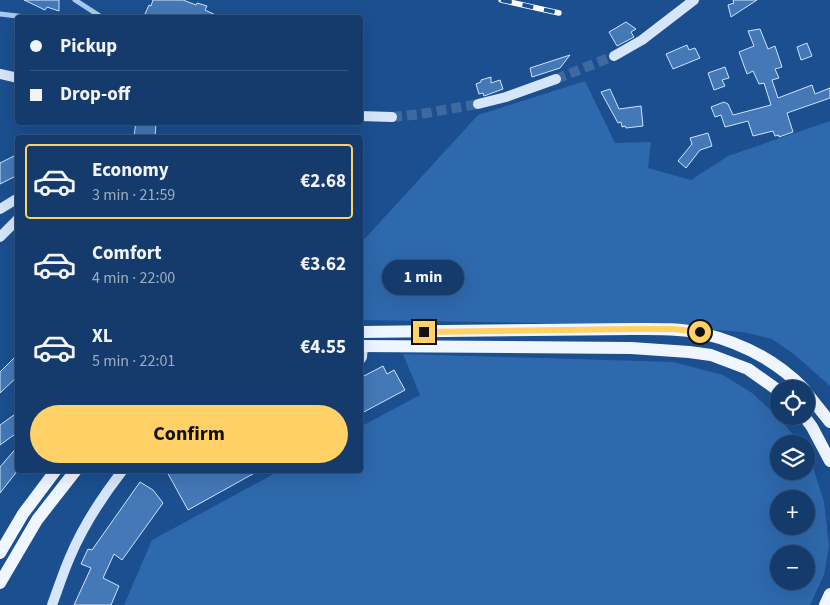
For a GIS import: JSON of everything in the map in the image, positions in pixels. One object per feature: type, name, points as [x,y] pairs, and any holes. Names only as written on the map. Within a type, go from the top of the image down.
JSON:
[{"type":"main road","points":[[363,332],[673,329],[700,332],[734,343],[759,354],[778,366],[794,380]]},
{"type":"main road","points":[[363,343],[668,349],[711,355],[748,369],[770,385]]},
{"type":"main road","points":[[815,403],[830,422]]},
{"type":"main road","points":[[811,425],[830,461]]},
{"type":"main road","points":[[0,553],[23,514],[54,473]]},
{"type":"main road","points":[[0,583],[37,520],[74,473]]},
{"type":"main road","points":[[825,605],[830,594]]},
{"type":"street","points":[[75,0],[98,15]]},
{"type":"street","points":[[614,56],[642,40],[694,0]]},
{"type":"street","points":[[0,14],[15,16]]},
{"type":"street","points":[[0,74],[15,77]]},
{"type":"street","points":[[478,104],[506,97],[556,79]]},
{"type":"street","points":[[363,116],[392,117]]},
{"type":"street","points":[[0,209],[15,200]]},
{"type":"street","points":[[0,237],[15,222]]},
{"type":"street","points":[[363,342],[377,332]]},
{"type":"street","points":[[52,605],[70,556],[86,524],[121,473]]},
{"type":"shaded area","points":[[585,81],[615,143],[651,142],[648,168],[691,180],[728,156],[830,121],[830,386],[795,355],[772,339],[743,332],[649,325],[363,320],[363,241],[478,115]]},
{"type":"shaded area","points":[[403,354],[673,362],[723,375],[752,393],[770,410],[770,425],[785,425],[793,435],[770,435],[770,480],[815,480],[815,474],[824,502],[829,546],[824,575],[810,605],[124,605],[152,540],[275,473],[363,473],[363,425],[420,395]]},
{"type":"building","points":[[24,0],[59,0],[59,11],[47,7],[45,10]]},
{"type":"building","points":[[153,0],[183,0],[196,5],[197,3],[207,6],[205,10],[216,15],[145,14],[149,5],[151,6]]},
{"type":"building","points":[[733,0],[757,0],[731,17],[728,5],[734,3]]},
{"type":"building","points":[[626,22],[636,29],[631,32],[634,37],[617,46],[609,32]]},
{"type":"building","points":[[760,29],[768,49],[775,46],[782,67],[775,69],[779,78],[772,80],[778,98],[812,85],[815,94],[830,88],[830,98],[787,113],[793,132],[779,137],[779,135],[775,136],[773,131],[753,136],[748,121],[725,127],[721,115],[715,117],[711,107],[724,102],[728,104],[733,115],[771,105],[764,83],[759,84],[753,71],[747,74],[739,52],[754,46],[748,31]]},
{"type":"building","points":[[807,43],[812,56],[801,60],[797,47]]},
{"type":"building","points":[[687,45],[689,50],[695,48],[700,58],[673,69],[666,54]]},
{"type":"building","points":[[570,55],[560,68],[532,77],[530,68]]},
{"type":"building","points":[[725,67],[729,78],[722,80],[725,86],[714,90],[708,73]]},
{"type":"building","points":[[491,77],[491,83],[500,80],[503,89],[484,96],[483,93],[479,94],[476,84],[481,82],[481,80]]},
{"type":"building","points":[[610,89],[619,109],[641,106],[643,126],[626,128],[625,126],[622,127],[621,122],[618,123],[601,92]]},
{"type":"building","points":[[136,125],[156,125],[155,135],[134,135]]},
{"type":"building","points":[[708,133],[712,146],[700,150],[686,168],[678,161],[692,144],[690,138]]},
{"type":"building","points":[[15,156],[15,176],[0,184],[0,163]]},
{"type":"building","points":[[15,357],[15,379],[0,393],[0,372]]},
{"type":"building","points":[[383,366],[387,374],[394,370],[405,390],[363,412],[363,376]]},
{"type":"building","points":[[15,414],[15,434],[0,445],[0,425]]},
{"type":"building","points":[[15,450],[16,473],[0,493],[0,467]]},
{"type":"building","points":[[168,473],[255,473],[188,510]]},
{"type":"building","points":[[140,482],[153,490],[163,503],[122,560],[114,554],[103,578],[119,586],[111,605],[74,605],[91,568],[81,564],[88,549],[92,550]]},
{"type":"tunnel","points":[[556,79],[614,56]]},
{"type":"tunnel","points":[[392,117],[478,104]]},
{"type":"railway","points":[[501,0],[559,13]]},
{"type":"route","points":[[424,332],[673,329],[700,332]]}]
